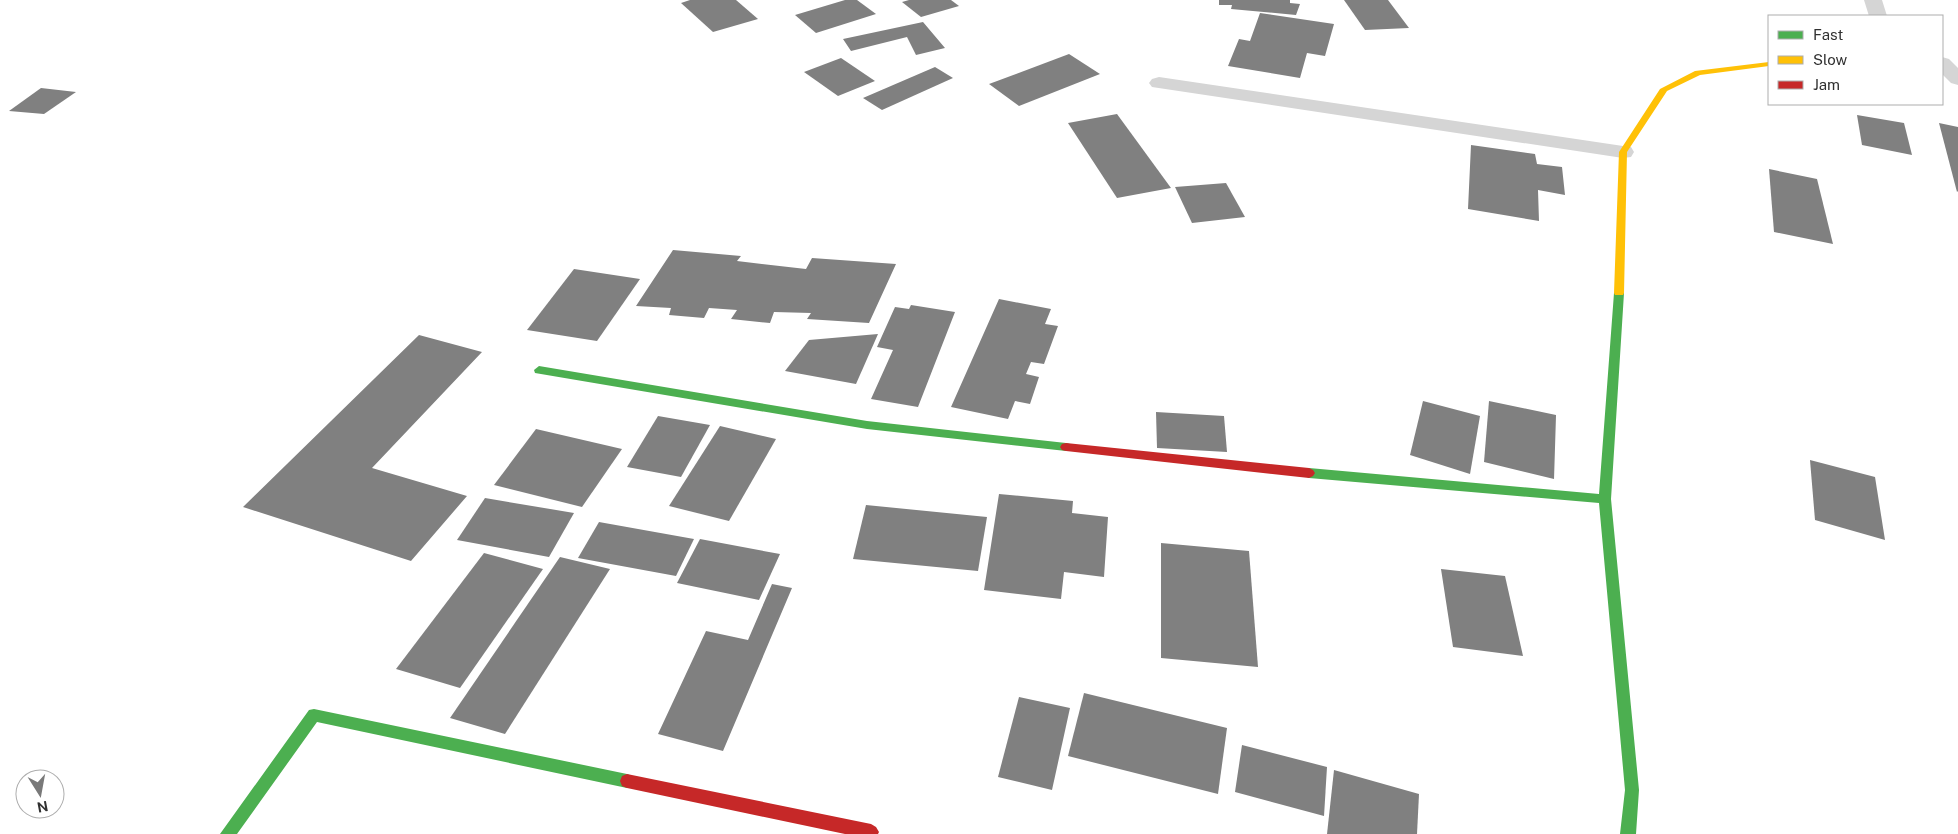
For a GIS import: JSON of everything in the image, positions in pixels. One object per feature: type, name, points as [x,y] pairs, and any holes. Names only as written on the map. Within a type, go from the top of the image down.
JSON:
[{"type":"street","points":[[1873,0],[1878,15]]},
{"type":"street","points":[[1628,834],[1632,790],[1605,499],[1619,301],[1623,152],[1664,89],[1698,74],[1768,64]]},
{"type":"street","points":[[1943,64],[1958,79]]},
{"type":"street","points":[[1159,83],[1623,152]]},
{"type":"street","points":[[539,370],[866,425],[1259,469],[1605,499]]},
{"type":"street","points":[[228,834],[314,715],[871,832]]},
{"type":"building","points":[[690,0],[736,0],[758,19],[713,32],[681,3]]},
{"type":"building","points":[[845,0],[857,0],[876,14],[816,33],[795,15]]},
{"type":"building","points":[[909,0],[951,0],[959,6],[921,17],[902,2]]},
{"type":"building","points":[[1219,0],[1290,0],[1290,3],[1300,4],[1296,15],[1231,9],[1232,5],[1219,5]]},
{"type":"building","points":[[1344,0],[1388,0],[1409,28],[1365,30]]},
{"type":"building","points":[[1260,13],[1334,24],[1325,56],[1307,53],[1300,78],[1228,66],[1239,39],[1250,41]]},
{"type":"building","points":[[923,22],[945,48],[916,55],[907,37],[851,51],[843,39]]},
{"type":"building","points":[[1069,54],[1100,74],[1019,106],[989,84]]},
{"type":"building","points":[[841,58],[875,81],[838,96],[804,72]]},
{"type":"building","points":[[935,67],[953,78],[882,110],[863,98]]},
{"type":"building","points":[[41,88],[76,92],[44,114],[9,111]]},
{"type":"building","points":[[1117,114],[1171,188],[1117,198],[1068,123]]},
{"type":"building","points":[[1857,115],[1904,123],[1912,155],[1862,145]]},
{"type":"building","points":[[1939,123],[1958,127],[1957,192]]},
{"type":"building","points":[[1471,145],[1535,154],[1537,164],[1562,167],[1565,195],[1538,190],[1539,221],[1468,209]]},
{"type":"building","points":[[1769,169],[1817,179],[1833,244],[1774,232]]},
{"type":"building","points":[[1226,183],[1245,217],[1192,223],[1175,187]]},
{"type":"building","points":[[673,250],[741,256],[737,261],[806,269],[812,258],[896,264],[869,323],[807,319],[811,313],[774,312],[770,323],[731,319],[737,310],[709,308],[704,318],[669,315],[671,308],[636,306]]},
{"type":"building","points":[[574,269],[640,279],[597,341],[527,330]]},
{"type":"building","points":[[999,299],[1051,309],[1045,324],[1058,326],[1044,364],[1031,362],[1026,374],[1039,377],[1030,404],[1015,401],[1008,419],[951,407]]},
{"type":"building","points":[[911,305],[955,312],[918,407],[871,399],[893,350],[877,347],[895,307],[909,309]]},
{"type":"building","points":[[878,334],[856,384],[785,371],[809,340]]},
{"type":"building","points":[[419,335],[482,352],[372,468],[467,496],[411,561],[243,507]]},
{"type":"building","points":[[1423,401],[1480,416],[1470,474],[1410,455]]},
{"type":"building","points":[[1489,401],[1556,415],[1554,479],[1484,462]]},
{"type":"building","points":[[1156,412],[1224,416],[1227,452],[1157,448]]},
{"type":"building","points":[[658,416],[710,425],[681,477],[627,467]]},
{"type":"building","points":[[720,426],[776,439],[729,521],[669,506]]},
{"type":"building","points":[[536,429],[622,449],[582,507],[494,485]]},
{"type":"building","points":[[1810,460],[1875,477],[1885,540],[1815,520]]},
{"type":"building","points":[[999,494],[1073,501],[1072,513],[1108,517],[1104,577],[1064,572],[1061,599],[984,590]]},
{"type":"building","points":[[485,498],[574,513],[549,557],[457,540]]},
{"type":"building","points":[[866,505],[987,517],[978,571],[853,559]]},
{"type":"building","points":[[599,522],[694,539],[676,576],[578,558]]},
{"type":"building","points":[[700,539],[780,554],[759,600],[677,583]]},
{"type":"building","points":[[1161,543],[1249,551],[1258,667],[1161,658]]},
{"type":"building","points":[[484,553],[543,569],[460,688],[396,669]]},
{"type":"building","points":[[560,557],[610,569],[505,734],[450,718]]},
{"type":"building","points":[[1441,569],[1505,576],[1523,656],[1453,647]]},
{"type":"building","points":[[772,584],[792,588],[723,751],[658,734],[706,631],[748,640]]},
{"type":"building","points":[[1084,693],[1227,728],[1218,794],[1068,756]]},
{"type":"building","points":[[1019,697],[1070,708],[1052,790],[998,777]]},
{"type":"building","points":[[1242,745],[1327,767],[1324,816],[1235,792]]},
{"type":"building","points":[[1334,770],[1419,794],[1417,834],[1327,834]]},
{"type":"traffic: fast","points":[[1619,293],[1605,499],[1632,790],[1628,834]]},
{"type":"traffic: fast","points":[[539,370],[867,425],[1066,447]]},
{"type":"traffic: fast","points":[[1309,473],[1605,499]]},
{"type":"traffic: fast","points":[[228,834],[314,715],[627,781]]},
{"type":"traffic: slow","points":[[1619,293],[1623,152],[1664,89],[1698,73],[1768,64]]},
{"type":"traffic: jam","points":[[1066,447],[1309,473]]},
{"type":"traffic: jam","points":[[627,781],[871,832]]}]
